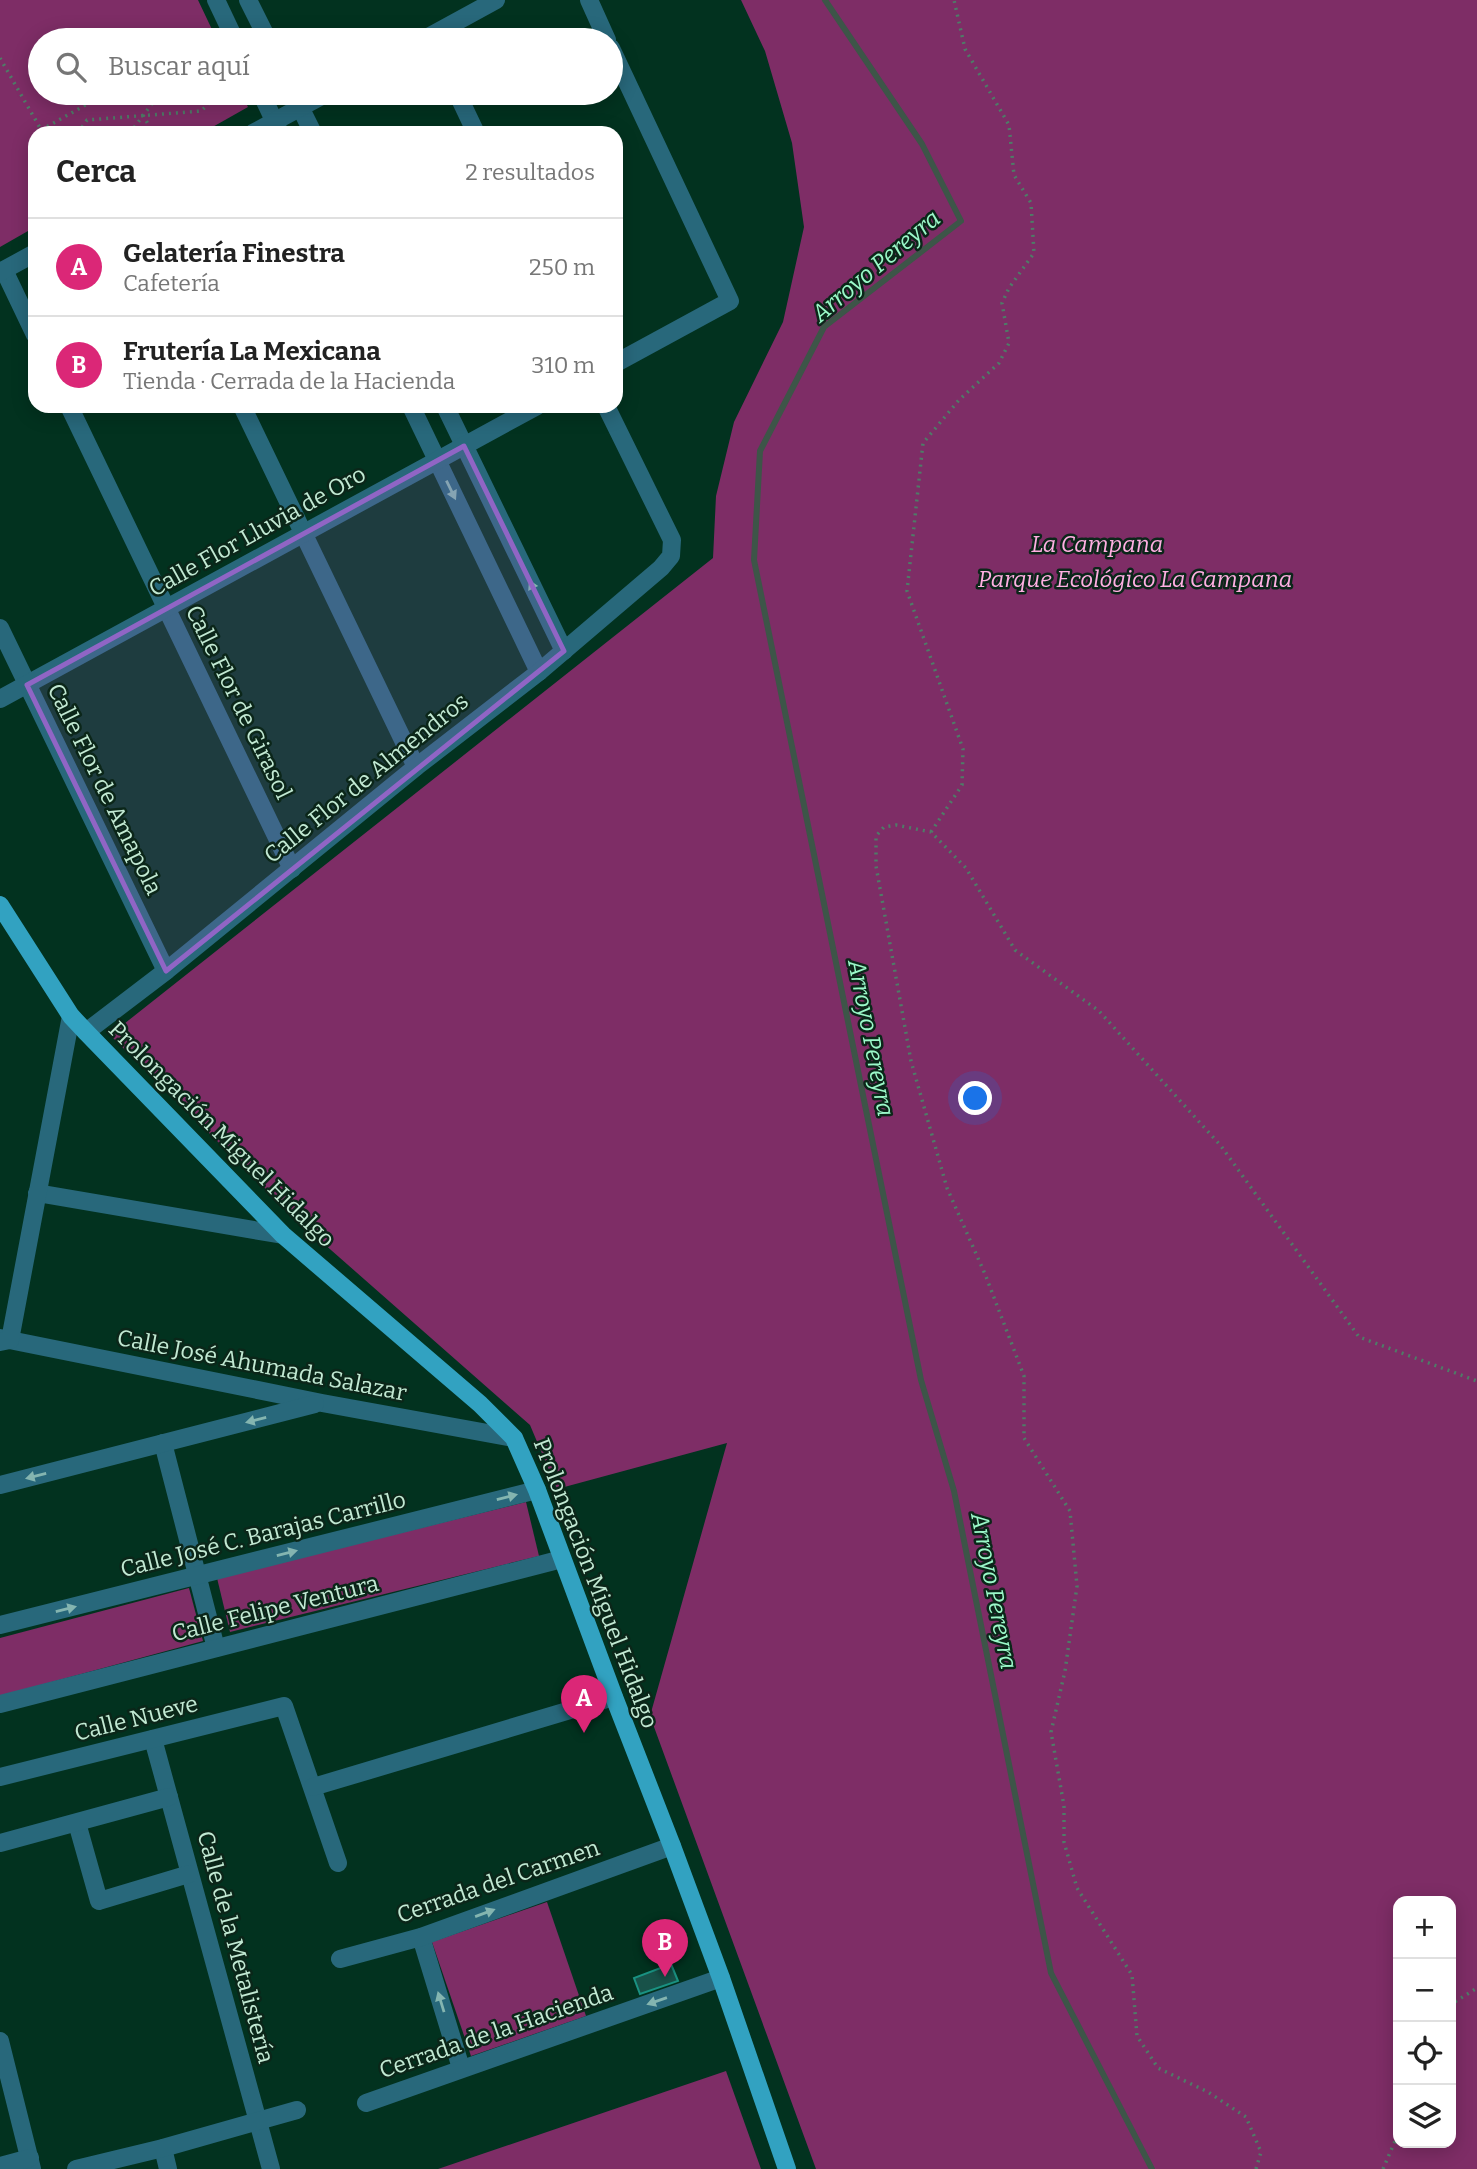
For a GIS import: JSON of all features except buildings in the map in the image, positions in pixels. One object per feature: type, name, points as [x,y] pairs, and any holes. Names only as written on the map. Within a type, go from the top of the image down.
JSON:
[{"type":"main road","name":"Prolongación Miguel Hidalgo","points":[[0,905],[71,1016],[86,1032],[283,1236],[480,1404],[514,1438],[537,1490],[672,1846],[787,2169]]},
{"type":"street","points":[[216,0],[229,28]]},
{"type":"street","points":[[248,0],[262,28]]},
{"type":"street","points":[[447,28],[496,0]]},
{"type":"street","points":[[589,0],[602,28]]},
{"type":"street","points":[[623,74],[730,301],[623,359]]},
{"type":"street","points":[[267,105],[277,126]]},
{"type":"street","points":[[278,126],[293,105]]},
{"type":"street","points":[[299,105],[310,126]]},
{"type":"street","points":[[463,105],[473,126]]},
{"type":"street","points":[[28,257],[2,271],[28,321]]},
{"type":"street","name":"Calle Flor de Girasol","points":[[72,413],[292,869]]},
{"type":"street","points":[[245,413],[416,767]]},
{"type":"street","points":[[414,413],[539,672]]},
{"type":"street","points":[[448,413],[564,651]]},
{"type":"street","name":"Calle Flor Lluvia de Oro","points":[[0,699],[524,413]]},
{"type":"street","name":"Calle Flor de Almendros","points":[[86,1032],[166,971],[416,767],[539,672],[661,568],[671,556],[672,540],[609,413]]},
{"type":"street","name":"Calle Flor de Amapola","points":[[0,628],[166,971]]},
{"type":"street","points":[[3,1340],[37,1194],[71,1016]]},
{"type":"street","points":[[37,1194],[283,1236]]},
{"type":"street","name":"Calle José Ahumada Salazar","points":[[3,1340],[514,1438]]},
{"type":"street","points":[[0,1485],[322,1403]]},
{"type":"street","points":[[163,1443],[216,1648]]},
{"type":"street","name":"Calle José C. Barajas Carrillo","points":[[0,1626],[537,1490]]},
{"type":"street","name":"Calle Felipe Ventura","points":[[0,1704],[562,1559]]},
{"type":"street","points":[[338,1863],[313,1787],[614,1697]]},
{"type":"street","name":"Calle Nueve","points":[[0,1777],[284,1706],[313,1787]]},
{"type":"street","name":"Calle de la Metalistería","points":[[153,1739],[271,2169]]},
{"type":"street","points":[[0,1843],[169,1797]]},
{"type":"street","points":[[77,1823],[99,1901],[189,1874]]},
{"type":"street","name":"Cerrada del Carmen","points":[[340,1959],[421,1937],[672,1846]]},
{"type":"street","points":[[421,1937],[461,2068]]},
{"type":"street","name":"Cerrada de la Hacienda","points":[[366,2102],[721,1978]]},
{"type":"street","points":[[0,2041],[31,2164],[0,2166]]},
{"type":"street","points":[[76,2169],[163,2148],[297,2110]]},
{"type":"street","points":[[163,2148],[168,2169]]},
{"type":"path","points":[[931,832],[962,785],[963,749],[906,591],[923,443],[959,400],[999,363],[1009,343],[1002,303],[1009,288],[1034,253],[1031,203],[1014,175],[1009,125],[965,49],[954,0]]},
{"type":"path","points":[[0,58],[39,126]]},
{"type":"path","points":[[51,126],[86,105]]},
{"type":"path","points":[[135,126],[151,105]]},
{"type":"path","points":[[83,126],[87,120],[201,111],[208,105]]},
{"type":"path","points":[[143,116],[149,126]]},
{"type":"path","points":[[1255,2169],[1262,2152],[1246,2117],[1209,2092],[1158,2068],[1138,2036],[1132,1975],[1077,1888],[1064,1842],[1064,1806],[1051,1732],[1065,1671],[1077,1586],[1070,1511],[1024,1438],[1024,1376],[985,1274],[947,1188],[911,1061],[876,866],[876,836],[884,827],[896,825],[931,832],[966,868],[1015,950],[1099,1012],[1221,1146],[1359,1337],[1477,1381]]},
{"type":"path","points":[[1456,2001],[1477,1988]]},
{"type":"path","points":[[1383,2169],[1393,2146]]},
{"type":"highlighted area","points":[[464,446],[564,651],[166,971],[27,685]]},
{"type":"green space","points":[[0,0],[198,0],[211,28],[28,28],[28,105],[248,107],[214,126],[28,126],[28,231],[0,247]]},
{"type":"green space","name":"Parque Ecológico La Campana","points":[[741,0],[1477,0],[1477,2169],[816,2169],[650,1716],[727,1443],[557,1489],[530,1425],[298,1221],[110,1035],[713,558],[716,496],[734,422],[783,322],[804,227],[792,143],[765,51]]},
{"type":"green space","points":[[526,1502],[539,1556],[230,1632],[217,1578]]},
{"type":"green space","points":[[189,1588],[203,1641],[0,1696],[0,1638]]},
{"type":"green space","points":[[547,1902],[586,2016],[471,2056],[432,1942]]},
{"type":"green space","points":[[726,2071],[761,2169],[438,2169]]},
{"type":"waterway","name":"Arroyo Pereyra","points":[[825,0],[922,144],[961,221],[824,327],[760,451],[754,560],[921,1380],[954,1491],[1051,1973],[1152,2169]]},
{"type":"place","name":"Gelatería Finestra","points":[[584,1733]]},
{"type":"place","name":"Frutería La Mexicana","points":[[665,1977]]},
{"type":"park label","name":"La Campana","points":[[1097,544]]}]
